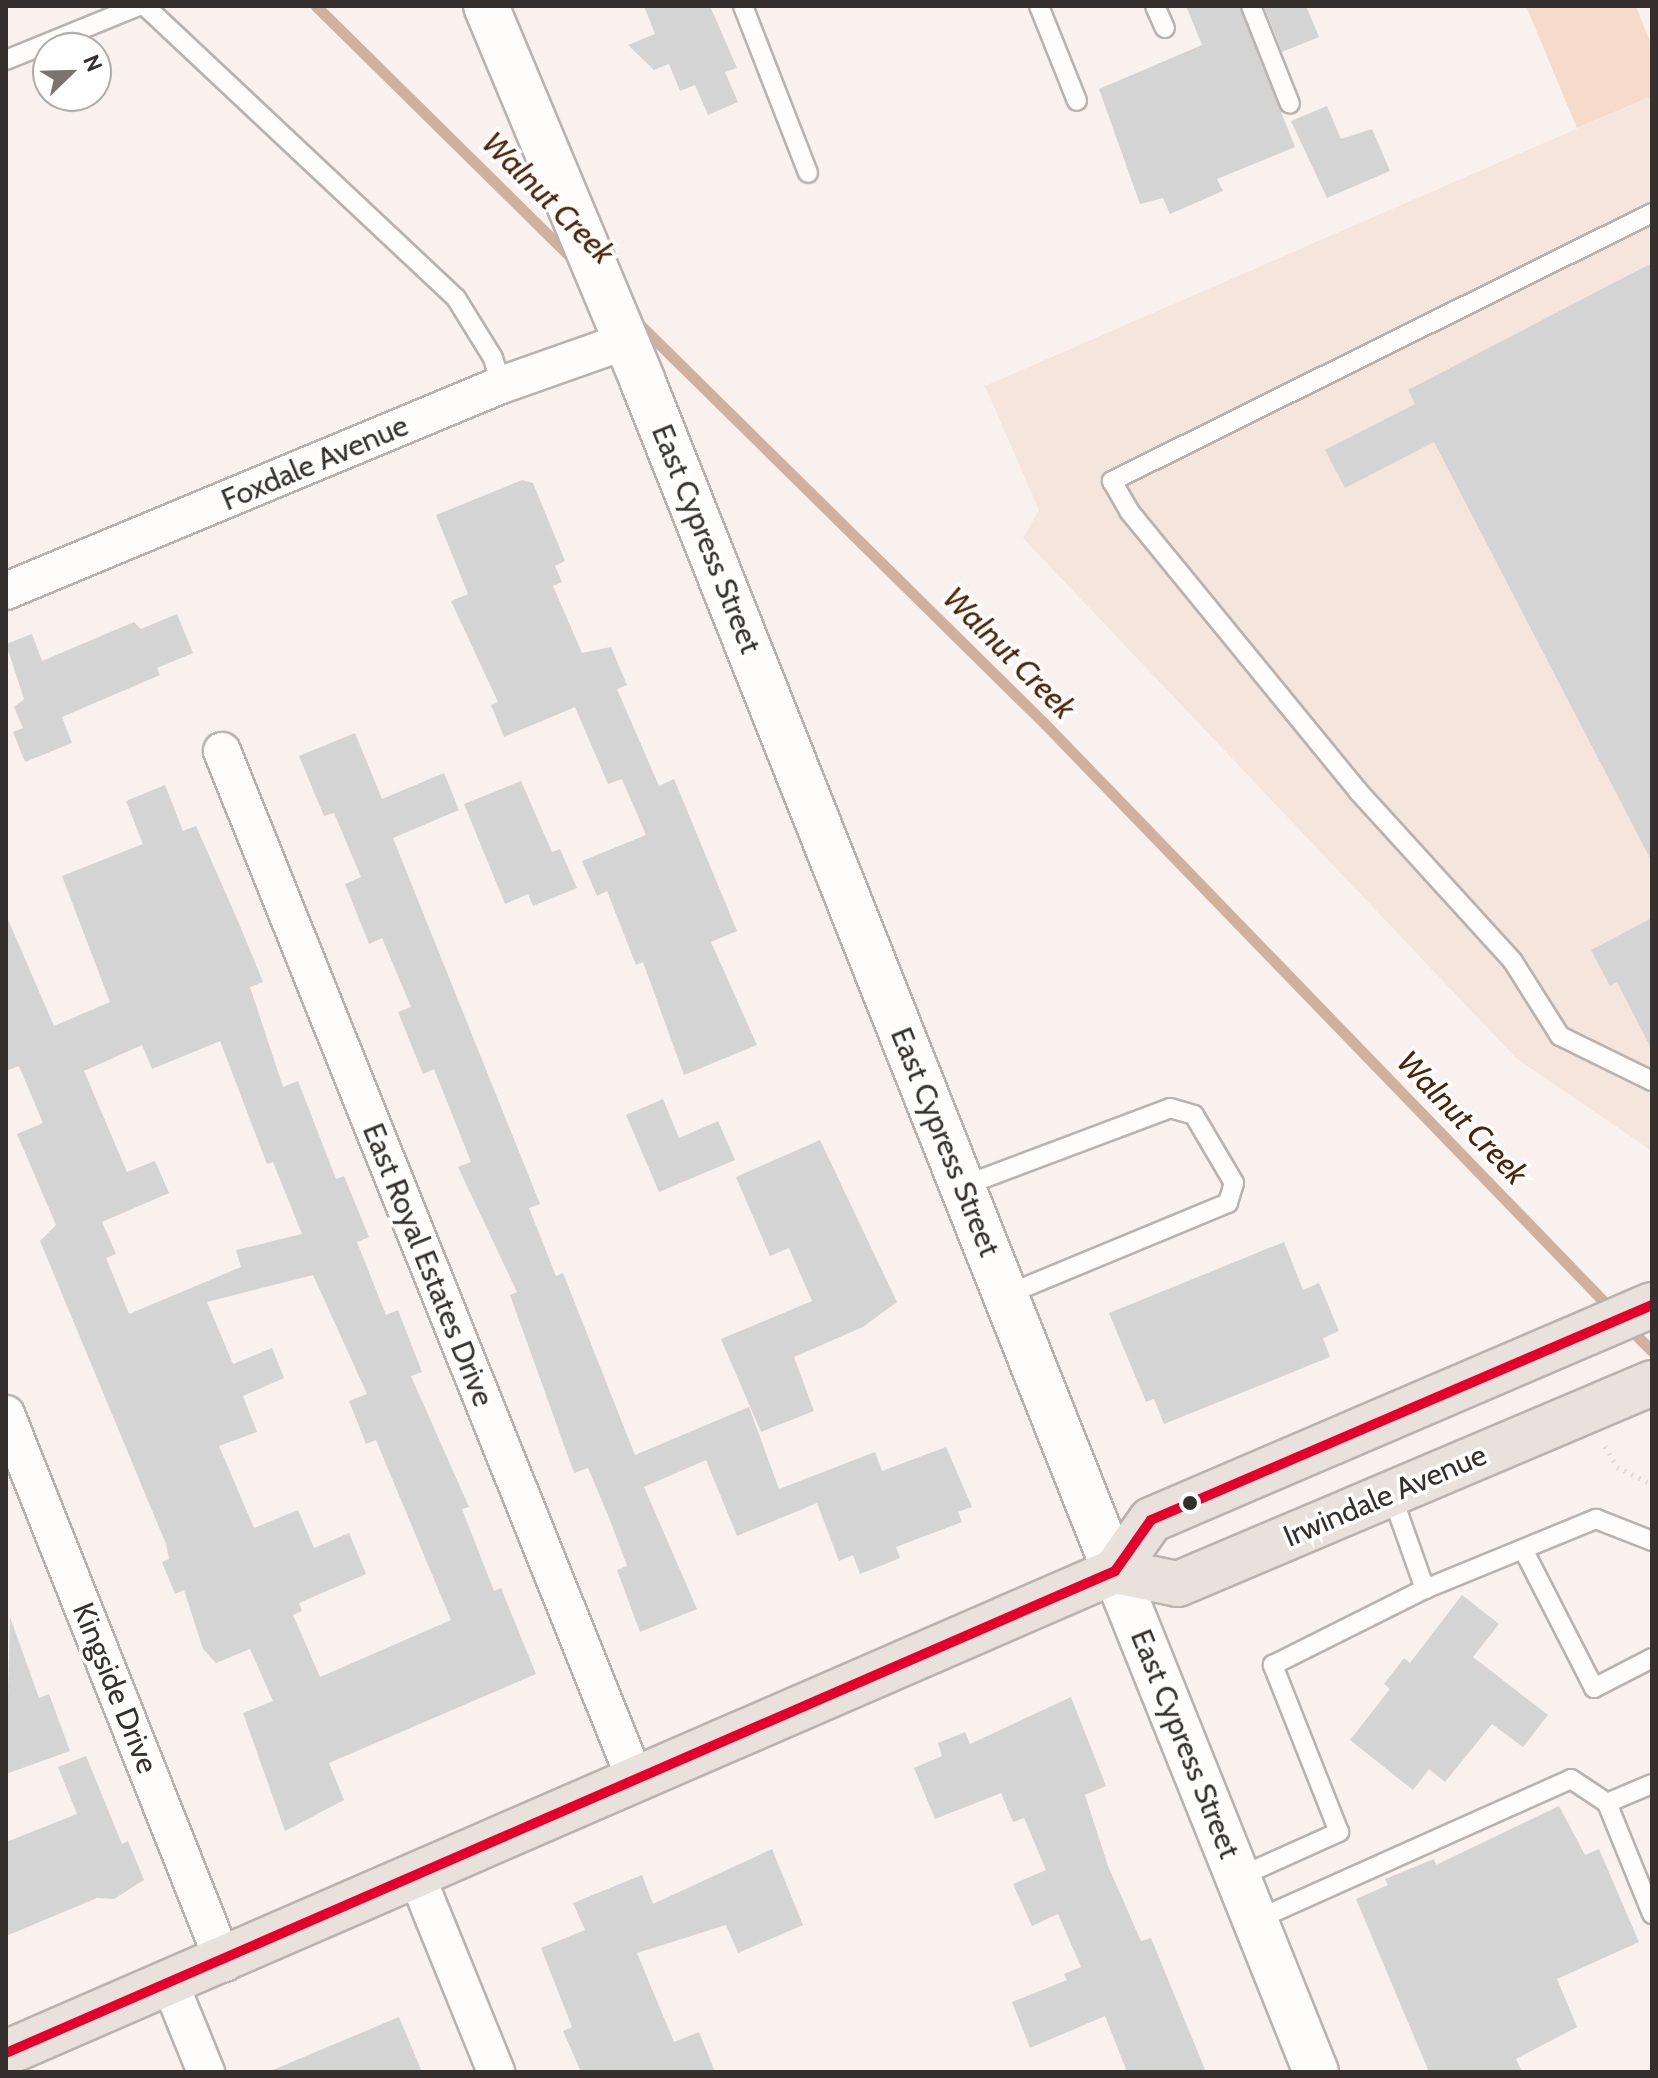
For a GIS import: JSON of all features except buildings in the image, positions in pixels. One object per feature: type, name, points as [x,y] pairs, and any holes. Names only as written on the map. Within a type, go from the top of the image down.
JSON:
[{"type":"main road","points":[[6,2053],[224,1963],[635,1779],[1115,1571],[1151,1520],[1652,1305]]},
{"type":"main road","name":"Irwindale Avenue","points":[[1115,1571],[1178,1584],[1623,1395]]},
{"type":"street","name":"East Cypress Street","points":[[486,6],[573,212],[622,342],[643,382],[1316,2072]]},
{"type":"street","name":"Foxdale Avenue","points":[[6,591],[501,385],[622,342]]},
{"type":"street","name":"East Royal Estates Drive","points":[[222,751],[635,1779]]},
{"type":"street","name":"Kingside Drive","points":[[6,1414],[224,1963]]},
{"type":"street","points":[[417,1877],[496,2072]]},
{"type":"street","points":[[171,1986],[206,2072]]},
{"type":"lane","points":[[6,60],[102,13],[138,6]]},
{"type":"lane","points":[[145,6],[456,298],[493,358],[501,385]]},
{"type":"lane","points":[[743,6],[808,173]]},
{"type":"lane","points":[[1039,6],[1077,101]]},
{"type":"lane","points":[[1155,6],[1165,28]]},
{"type":"lane","points":[[1251,6],[1290,104]]},
{"type":"lane","points":[[1652,213],[1112,481],[1129,511],[1358,791],[1512,960],[1560,1036],[1652,1081]]},
{"type":"lane","points":[[963,1186],[1170,1108],[1194,1115],[1234,1183],[1228,1203],[1006,1295]]},
{"type":"lane","points":[[1391,1493],[1425,1589]]},
{"type":"lane","points":[[1239,1877],[1339,1832],[1273,1665],[1425,1589],[1596,1519],[1652,1541]]},
{"type":"lane","points":[[1524,1551],[1594,1688],[1652,1658]]},
{"type":"lane","points":[[1256,1920],[1571,1779],[1607,1803],[1652,1914]]},
{"type":"lane","points":[[1607,1803],[1652,1784]]},
{"type":"path","points":[[1623,1395],[1617,1467],[1652,1484]]},
{"type":"shaded area","points":[[1526,6],[1636,6],[1652,47],[1652,96],[1577,128]]},
{"type":"shaded area","points":[[1652,96],[1652,1151],[1517,1059],[1023,538],[1039,510],[985,386]]},
{"type":"waterway","name":"Walnut Creek","points":[[316,6],[575,261]]},
{"type":"waterway","name":"Walnut Creek","points":[[636,321],[1044,723],[1613,1311]]},
{"type":"waterway","name":"Walnut Creek","points":[[1627,1326],[1652,1351]]},
{"type":"transit line","points":[[6,2053],[1115,1571],[1151,1520],[1652,1305]]}]
